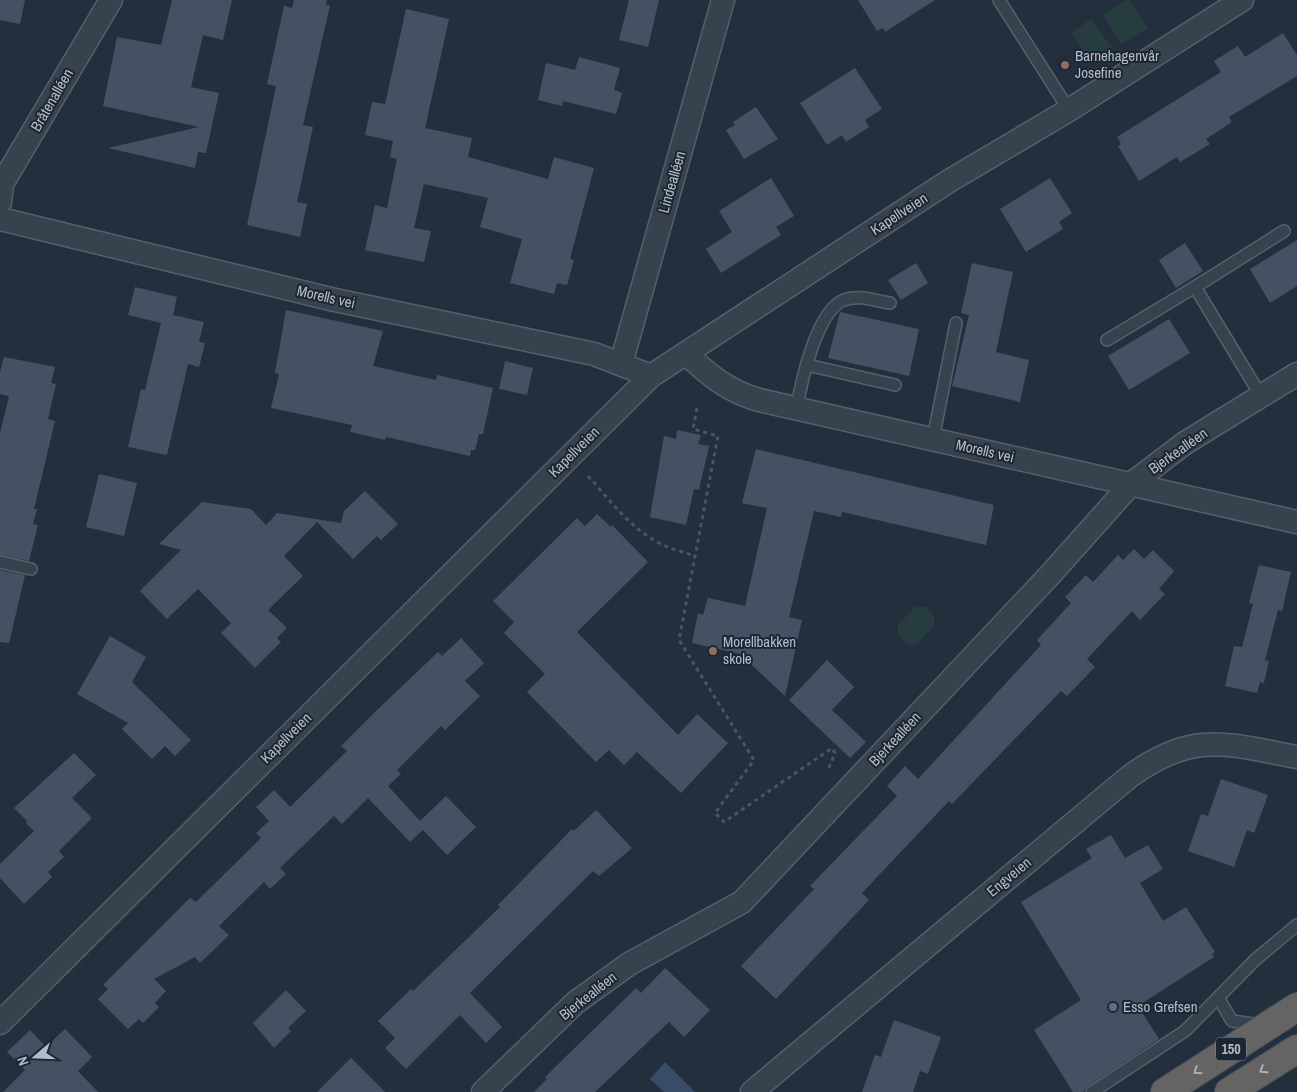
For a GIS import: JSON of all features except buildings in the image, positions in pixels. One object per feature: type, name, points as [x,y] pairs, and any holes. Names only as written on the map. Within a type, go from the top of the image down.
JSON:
[{"type":"highway","name":"150","points":[[1165,1092],[1297,1007]]},
{"type":"highway","name":"150","points":[[1229,1092],[1297,1048]]},
{"type":"street","name":"Bråtenalléen","points":[[0,202],[2,184],[111,0]]},
{"type":"street","name":"Lindealléen","points":[[621,364],[723,0]]},
{"type":"street","name":"Kapellveien","points":[[0,1023],[651,376],[949,181],[1070,110],[1242,0]]},
{"type":"street","name":"Morells vei","points":[[0,219],[335,300],[594,354],[651,376]]},
{"type":"street","name":"Morells vei","points":[[686,353],[720,383],[743,396],[1297,522]]},
{"type":"street","name":"Bjerkealléen","points":[[483,1092],[575,1003],[629,964],[742,902],[1049,576],[1131,484],[1185,443],[1297,374]]},
{"type":"street","name":"Engveien","points":[[752,1092],[1129,776],[1153,759],[1185,747],[1217,743],[1297,757]]},
{"type":"lane","points":[[999,0],[1070,110]]},
{"type":"lane","points":[[1107,340],[1284,231]]},
{"type":"lane","points":[[1195,287],[1261,396]]},
{"type":"lane","points":[[796,408],[807,365],[822,325],[838,302],[857,297],[890,303]]},
{"type":"lane","points":[[932,439],[956,323]]},
{"type":"lane","points":[[807,365],[895,385]]},
{"type":"lane","points":[[0,562],[31,569]]},
{"type":"lane","points":[[1092,1092],[1185,1031],[1219,999],[1255,960],[1297,925]]},
{"type":"lane","points":[[1219,999],[1232,1021],[1265,1026]]},
{"type":"path","points":[[697,408],[693,430],[718,436],[679,640],[754,760],[715,813],[724,822],[832,748],[835,753],[825,777]]},
{"type":"path","points":[[584,472],[627,518],[645,534],[659,543],[695,556]]},
{"type":"green space","points":[[1126,0],[1130,0],[1148,28],[1121,44],[1103,15]]},
{"type":"green space","points":[[1091,19],[1113,49],[1093,63],[1071,33]]},
{"type":"green space","points":[[915,607],[926,607],[934,616],[934,626],[917,644],[907,644],[898,635],[898,625]]},
{"type":"water","points":[[665,1062],[695,1092],[664,1092],[650,1079]]},
{"type":"place","name":"Barnehagenvår Josefine","points":[[1065,65]]},
{"type":"place","name":"Morellbakken skole","points":[[713,651]]},
{"type":"place","name":"Esso Grefsen","points":[[1113,1007]]}]
